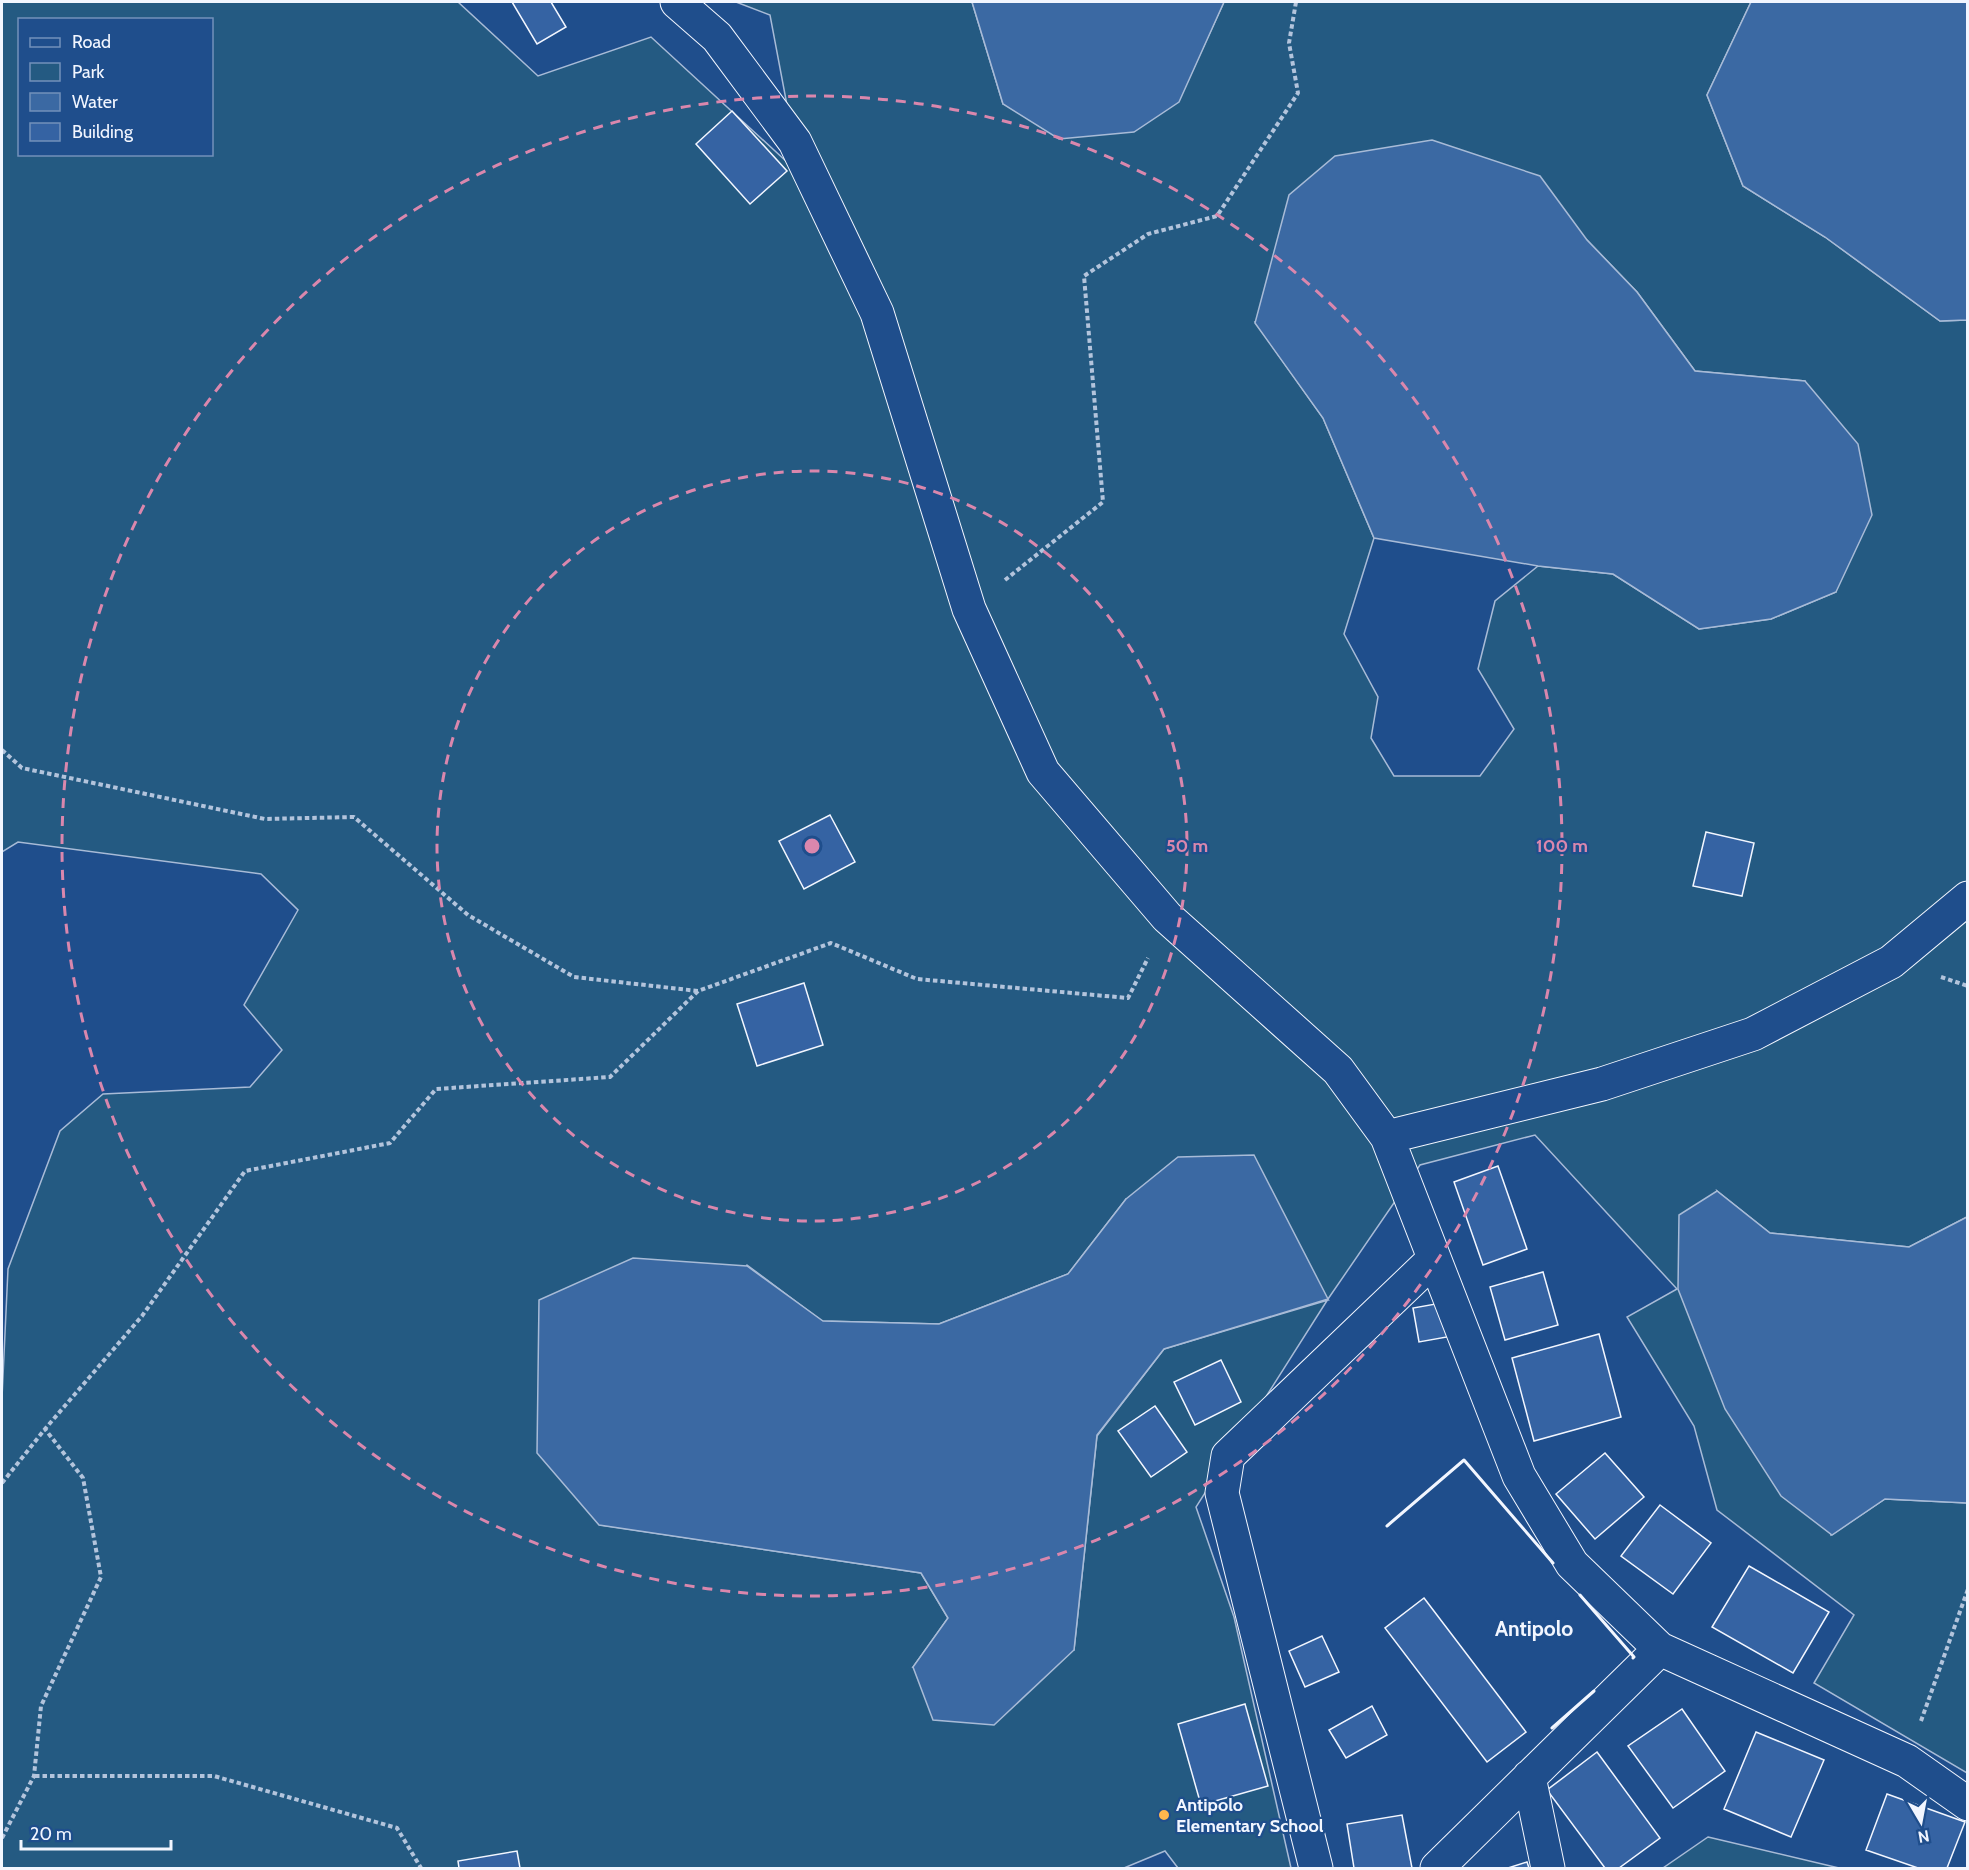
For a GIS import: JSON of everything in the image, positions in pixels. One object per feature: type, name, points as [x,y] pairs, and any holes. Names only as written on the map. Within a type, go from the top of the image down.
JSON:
[{"type":"street","points":[[676,2],[717,37],[795,142],[877,313],[969,609],[1043,772],[1167,917],[1338,1070],[1387,1137],[1519,1476],[1572,1564],[1660,1649],[1907,1761],[1968,1804]]},
{"type":"street","points":[[1387,1137],[1602,1083],[1753,1034],[1891,962],[1968,898]]},
{"type":"street","points":[[1316,1869],[1222,1494],[1228,1456],[1434,1259]]},
{"type":"street","points":[[1437,1869],[1660,1649]]},
{"type":"street","points":[[1529,1777],[1548,1869]]},
{"type":"path","points":[[969,609],[1102,502],[1084,276],[1148,234],[1217,216],[1298,93],[1289,43],[1296,2]]},
{"type":"path","points":[[2,750],[22,768],[265,819],[354,817],[468,915],[574,977],[698,991]]},
{"type":"path","points":[[2,1484],[45,1429],[142,1316],[245,1171],[390,1143],[436,1089],[610,1077],[698,991],[831,943],[917,979],[1128,998],[1167,917]]},
{"type":"path","points":[[2,1838],[34,1776],[41,1706],[101,1576],[83,1478],[45,1429]]},
{"type":"path","points":[[1907,1761],[1968,1589]]},
{"type":"path","points":[[34,1776],[214,1776],[397,1828],[421,1869]]},
{"type":"green space","points":[[2,2],[458,2],[538,76],[651,37],[800,174],[770,15],[736,2],[972,2],[1003,104],[1178,102],[1224,2],[1751,2],[1707,95],[1743,186],[1825,237],[1940,321],[1967,320],[1967,1217],[1909,1247],[1770,1233],[1717,1191],[1831,1535],[1885,1499],[1967,1503],[1967,1773],[1814,1683],[1854,1615],[1717,1510],[1694,1426],[1627,1317],[1677,1289],[1535,1135],[1420,1165],[1328,1300],[1126,1199],[1068,1274],[939,1324],[822,1321],[747,1265],[600,1525],[921,1573],[948,1618],[913,1667],[1074,1650],[1097,1436],[1164,1349],[1327,1300],[1196,1507],[1234,1617],[1291,1868],[1178,1868],[1165,1851],[1124,1868],[2,1868],[2,1398],[8,1269],[60,1131],[103,1094],[250,1087],[282,1050],[244,1005],[298,910],[261,874],[18,842],[2,852]],"holes":[[[1587,240],[1637,292],[1695,371],[1805,381],[1836,592],[1771,619],[1699,629],[1613,574],[1538,566],[1495,601],[1478,669],[1514,729],[1480,776],[1394,776],[1371,738],[1378,697],[1344,634],[1374,538],[1323,418],[1255,322]]]},
{"type":"green space","points":[[1708,1837],[1839,1868],[1663,1868]]},
{"type":"water","points":[[972,2],[1224,2],[1179,102],[1134,132],[1059,139],[1003,104]]},
{"type":"water","points":[[1751,2],[1967,2],[1967,320],[1940,321],[1825,237],[1743,186],[1707,95]]},
{"type":"water","points":[[1432,140],[1540,176],[1587,240],[1637,292],[1695,371],[1805,381],[1858,444],[1872,515],[1836,592],[1771,619],[1699,629],[1613,574],[1538,566],[1374,538],[1323,418],[1255,323],[1289,195],[1335,156]]},
{"type":"water","points":[[1254,1155],[1328,1299],[1164,1349],[1097,1435],[1074,1650],[994,1725],[933,1720],[913,1667],[948,1618],[921,1573],[599,1525],[537,1453],[539,1300],[633,1258],[747,1266],[823,1321],[939,1324],[1068,1274],[1126,1199],[1178,1157]]},
{"type":"water","points":[[1717,1191],[1770,1233],[1909,1247],[1967,1217],[1967,1503],[1885,1499],[1832,1535],[1781,1496],[1725,1409],[1678,1289],[1679,1215]]},
{"type":"building","points":[[512,2],[551,2],[566,27],[537,44]]},
{"type":"building","points":[[732,111],[787,171],[750,204],[696,144]]},
{"type":"building","points":[[830,815],[855,862],[804,889],[779,841]]},
{"type":"building","points":[[1706,832],[1754,843],[1742,896],[1693,886]]},
{"type":"building","points":[[804,983],[823,1045],[757,1066],[737,1004]]},
{"type":"building","points":[[1498,1166],[1527,1249],[1483,1265],[1454,1182]]},
{"type":"building","points":[[1543,1272],[1558,1325],[1505,1340],[1490,1287]]},
{"type":"building","points":[[1441,1303],[1447,1337],[1419,1342],[1413,1308]]},
{"type":"building","points":[[1599,1334],[1621,1417],[1534,1441],[1512,1358]]},
{"type":"building","points":[[1221,1360],[1241,1402],[1195,1425],[1174,1382]]},
{"type":"building","points":[[1155,1406],[1187,1452],[1151,1477],[1118,1431]]},
{"type":"building","points":[[1605,1453],[1644,1497],[1595,1539],[1556,1494]]},
{"type":"building","points":[[1660,1505],[1711,1543],[1673,1594],[1621,1556]]},
{"type":"building","points":[[1749,1566],[1829,1612],[1793,1673],[1712,1627]]},
{"type":"building","points":[[1424,1598],[1526,1732],[1487,1762],[1385,1628]]},
{"type":"building","points":[[1322,1636],[1339,1672],[1305,1687],[1289,1651]]},
{"type":"building","points":[[1245,1704],[1268,1786],[1201,1805],[1178,1724]]},
{"type":"building","points":[[1372,1706],[1387,1735],[1346,1758],[1329,1730]]},
{"type":"building","points":[[1682,1709],[1725,1771],[1673,1808],[1628,1746]]},
{"type":"building","points":[[1756,1732],[1824,1760],[1791,1837],[1724,1809]]},
{"type":"building","points":[[1597,1752],[1660,1838],[1619,1868],[1605,1868],[1547,1790]]},
{"type":"building","points":[[1887,1794],[1965,1822],[1947,1868],[1918,1868],[1866,1850]]},
{"type":"building","points":[[1402,1815],[1412,1868],[1354,1868],[1347,1824]]},
{"type":"building","points":[[517,1851],[520,1868],[459,1868],[458,1861]]},
{"type":"building","points":[[1527,1862],[1529,1868],[1508,1868]]},
{"type":"wall","points":[[1387,1526],[1464,1460],[1553,1563]]},
{"type":"wall","points":[[1580,1595],[1633,1658]]},
{"type":"wall","points":[[1552,1728],[1594,1691]]},
{"type":"place","name":"Antipolo Elementary School","points":[[1164,1815]]},
{"type":"district","name":"Antipolo","points":[[1534,1628]]}]
